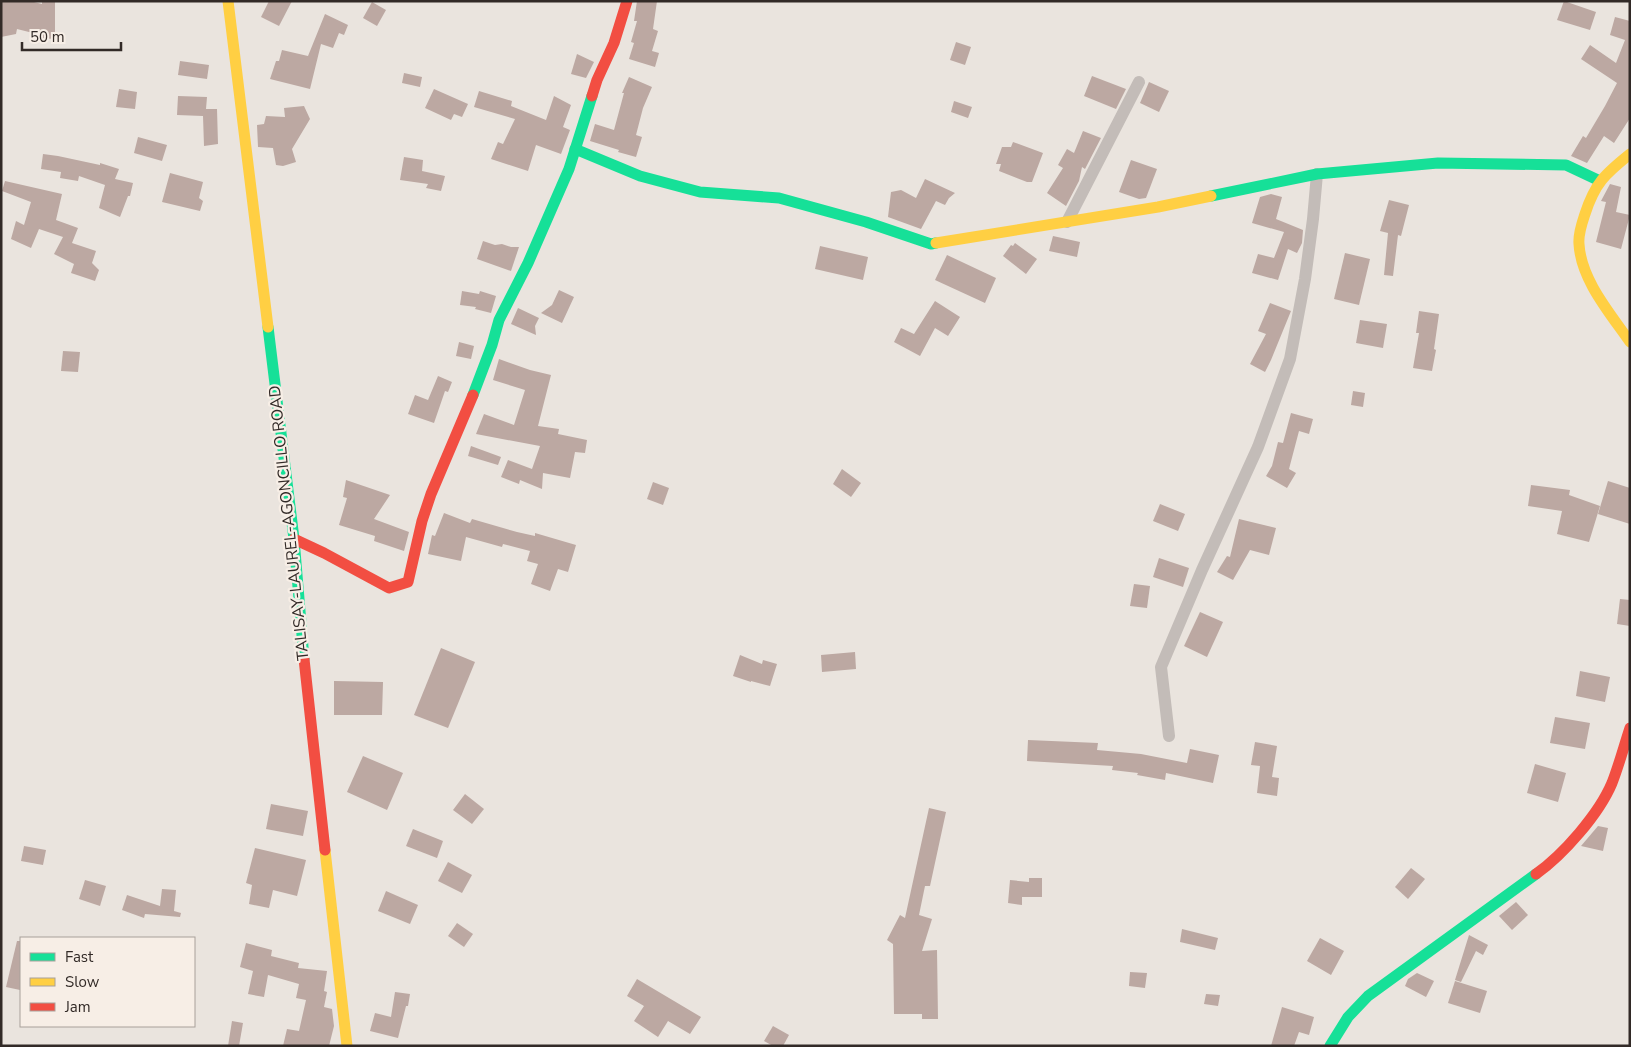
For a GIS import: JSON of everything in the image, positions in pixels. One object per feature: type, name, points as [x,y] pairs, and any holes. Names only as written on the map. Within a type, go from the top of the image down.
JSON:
[{"type":"street","name":"TALISAY-LAUREL-AGONCILLO ROAD","points":[[228,1],[294,539],[308,702],[348,1046]]},
{"type":"street","points":[[294,539],[389,588],[408,582],[422,521],[431,494],[481,376],[499,320],[528,264],[569,169],[597,80],[614,43],[627,1]]},
{"type":"street","points":[[1068,222],[1139,82]]},
{"type":"street","points":[[575,149],[640,176],[700,192],[779,198],[866,222],[930,244],[1158,207],[1316,174],[1438,163],[1566,165],[1600,181]]},
{"type":"street","points":[[1630,154],[1600,181],[1590,199],[1579,242],[1585,271],[1630,342]]},
{"type":"street","points":[[1169,736],[1161,666],[1258,447],[1290,359],[1305,279],[1313,219],[1316,174]]},
{"type":"street","points":[[1330,1046],[1348,1017],[1368,996],[1546,867],[1587,824],[1599,808],[1612,782],[1630,728]]},
{"type":"building","points":[[1,1],[30,1],[42,4],[42,1],[55,1],[55,39],[41,38],[41,35],[17,29],[16,34],[1,37]]},
{"type":"building","points":[[269,1],[292,1],[279,26],[261,17]]},
{"type":"building","points":[[637,1],[657,1],[653,29],[658,31],[652,51],[659,53],[655,67],[629,59],[634,43],[631,42],[637,21],[634,21]]},
{"type":"building","points":[[1564,1],[1596,12],[1590,30],[1557,20]]},
{"type":"building","points":[[372,2],[386,10],[377,26],[363,18]]},
{"type":"building","points":[[325,14],[348,25],[344,35],[339,33],[333,48],[321,44],[310,89],[270,79],[282,50],[308,56]]},
{"type":"building","points":[[1615,17],[1630,21],[1630,118],[1614,143],[1604,136],[1587,163],[1571,156],[1583,136],[1586,138],[1617,83],[1581,59],[1590,45],[1616,63],[1625,40],[1610,35]]},
{"type":"building","points":[[956,42],[971,47],[965,65],[950,60]]},
{"type":"building","points":[[577,54],[594,62],[586,78],[571,74]]},
{"type":"building","points":[[180,61],[209,65],[207,79],[178,75]]},
{"type":"building","points":[[404,73],[422,77],[420,87],[402,83]]},
{"type":"building","points":[[1092,76],[1126,89],[1116,109],[1084,96]]},
{"type":"building","points":[[629,77],[652,87],[643,108],[636,135],[642,137],[636,157],[590,141],[595,124],[614,130],[624,93],[622,93]]},
{"type":"building","points":[[1149,82],[1169,91],[1159,112],[1140,103]]},
{"type":"building","points":[[119,89],[137,92],[135,109],[116,107]]},
{"type":"building","points":[[434,89],[468,104],[462,117],[454,114],[451,120],[425,108]]},
{"type":"building","points":[[479,91],[512,101],[511,106],[546,120],[554,96],[571,105],[563,127],[570,130],[561,154],[536,145],[528,171],[491,159],[498,142],[503,144],[515,119],[474,107]]},
{"type":"building","points":[[178,96],[207,97],[206,109],[217,109],[218,144],[204,146],[203,116],[177,115]]},
{"type":"building","points":[[954,101],[972,107],[968,118],[951,112]]},
{"type":"building","points":[[304,106],[310,119],[292,149],[296,162],[283,166],[276,165],[273,148],[258,147],[257,125],[264,124],[266,116],[285,117],[284,108]]},
{"type":"building","points":[[1083,131],[1101,138],[1085,169],[1082,167],[1079,181],[1066,206],[1047,193],[1063,168],[1058,165],[1067,149],[1074,153]]},
{"type":"building","points":[[138,137],[167,145],[162,161],[134,153]]},
{"type":"building","points":[[1013,142],[1043,153],[1032,182],[1027,182],[999,171],[1001,164],[996,164],[1002,147],[1011,147]]},
{"type":"building","points":[[43,154],[100,165],[100,163],[119,169],[115,179],[133,183],[130,196],[128,196],[120,217],[99,208],[105,185],[79,176],[78,181],[60,178],[61,172],[41,169]]},
{"type":"building","points":[[404,157],[423,160],[422,171],[445,176],[441,191],[426,188],[428,184],[400,180]]},
{"type":"building","points":[[1131,160],[1157,169],[1146,198],[1139,199],[1119,192]]},
{"type":"building","points":[[170,173],[203,182],[199,198],[203,201],[200,211],[162,202]]},
{"type":"building","points":[[925,179],[955,193],[945,205],[936,201],[921,229],[888,217],[891,192],[901,190],[916,198]]},
{"type":"building","points":[[5,181],[62,194],[56,220],[78,228],[72,243],[96,251],[92,263],[99,270],[95,281],[71,273],[74,264],[54,254],[63,237],[39,229],[31,248],[11,239],[16,221],[24,225],[31,202],[2,191]]},
{"type":"building","points":[[1610,184],[1621,187],[1616,212],[1630,215],[1621,249],[1596,242],[1606,202],[1601,201]]},
{"type":"building","points":[[1271,194],[1282,197],[1276,219],[1303,230],[1302,243],[1297,253],[1288,249],[1278,280],[1252,273],[1258,254],[1274,258],[1284,232],[1252,223],[1260,197]]},
{"type":"building","points":[[1389,200],[1409,205],[1401,236],[1398,235],[1393,276],[1384,275],[1388,233],[1380,231]]},
{"type":"building","points":[[1053,236],[1080,242],[1077,257],[1049,251]]},
{"type":"building","points":[[483,241],[495,245],[502,244],[519,247],[511,271],[477,259]]},
{"type":"building","points":[[1015,243],[1037,259],[1026,274],[1003,256],[1011,245],[1013,246]]},
{"type":"building","points":[[820,246],[868,257],[863,280],[815,269]]},
{"type":"building","points":[[1345,253],[1370,259],[1359,305],[1334,299]]},
{"type":"building","points":[[947,255],[996,278],[985,303],[935,280]]},
{"type":"building","points":[[559,290],[574,297],[562,323],[541,313],[552,305]]},
{"type":"building","points":[[462,291],[479,294],[480,291],[496,296],[491,313],[475,309],[476,307],[460,305]]},
{"type":"building","points":[[935,301],[960,317],[948,336],[935,328],[920,356],[894,342],[901,328],[914,334]]},
{"type":"building","points":[[1270,303],[1291,311],[1265,372],[1250,364],[1266,334],[1258,331]]},
{"type":"building","points":[[518,308],[539,318],[535,326],[536,335],[511,324]]},
{"type":"building","points":[[1419,311],[1439,314],[1432,371],[1413,368],[1419,333],[1416,333]]},
{"type":"building","points":[[1360,320],[1387,324],[1383,348],[1356,343]]},
{"type":"building","points":[[459,342],[474,346],[471,359],[456,356]]},
{"type":"building","points":[[63,351],[80,352],[78,372],[61,371]]},
{"type":"building","points":[[499,359],[551,375],[538,426],[559,429],[558,434],[587,440],[585,453],[575,452],[570,478],[543,473],[542,489],[520,480],[519,484],[501,477],[508,460],[532,469],[540,446],[476,434],[484,414],[514,425],[525,390],[493,380]]},
{"type":"building","points":[[438,376],[452,382],[448,392],[445,391],[434,423],[408,414],[415,395],[428,400]]},
{"type":"building","points":[[1353,391],[1365,393],[1363,407],[1351,405]]},
{"type":"building","points":[[1291,413],[1313,419],[1309,434],[1299,431],[1289,469],[1296,473],[1287,488],[1266,476],[1272,466],[1278,442],[1283,443]]},
{"type":"building","points":[[471,446],[501,457],[498,465],[468,456]]},
{"type":"building","points":[[842,469],[861,483],[851,497],[833,484]]},
{"type":"building","points":[[346,480],[390,495],[374,519],[409,532],[404,551],[374,541],[375,536],[339,525],[347,498],[343,497]]},
{"type":"building","points":[[1608,481],[1630,488],[1630,524],[1598,514]]},
{"type":"building","points":[[653,482],[669,488],[663,505],[647,499]]},
{"type":"building","points":[[1531,485],[1570,490],[1569,495],[1600,506],[1589,542],[1557,534],[1562,511],[1528,506]]},
{"type":"building","points":[[1160,504],[1185,514],[1178,531],[1153,521]]},
{"type":"building","points":[[444,513],[470,523],[472,519],[535,536],[535,533],[576,545],[568,572],[558,569],[550,591],[531,584],[538,564],[527,561],[530,551],[503,544],[502,547],[466,537],[461,561],[428,554],[432,535],[435,536]]},
{"type":"building","points":[[1239,519],[1276,528],[1269,555],[1250,550],[1233,580],[1217,572],[1227,556],[1230,557]]},
{"type":"building","points":[[1159,558],[1189,568],[1183,587],[1153,577]]},
{"type":"building","points":[[1134,584],[1150,586],[1147,608],[1130,606]]},
{"type":"building","points":[[1620,599],[1630,600],[1630,626],[1617,624]]},
{"type":"building","points":[[1200,612],[1223,622],[1207,657],[1184,646]]},
{"type":"building","points":[[441,648],[475,662],[448,728],[414,715]]},
{"type":"building","points":[[855,652],[856,669],[822,672],[821,655]]},
{"type":"building","points":[[740,655],[762,664],[763,660],[777,664],[770,686],[733,676]]},
{"type":"building","points":[[1580,671],[1610,677],[1605,702],[1576,696]]},
{"type":"building","points":[[334,681],[383,682],[382,715],[334,715]]},
{"type":"building","points":[[1555,717],[1590,723],[1585,749],[1550,743]]},
{"type":"building","points":[[1028,740],[1098,743],[1097,750],[1141,754],[1187,763],[1190,749],[1219,755],[1213,783],[1166,773],[1165,780],[1137,775],[1138,773],[1112,770],[1113,766],[1027,761]]},
{"type":"building","points":[[1255,742],[1277,746],[1272,777],[1279,778],[1277,796],[1257,793],[1260,766],[1251,765]]},
{"type":"building","points":[[363,756],[403,773],[387,810],[347,792]]},
{"type":"building","points":[[1535,764],[1566,773],[1558,802],[1527,793]]},
{"type":"building","points":[[465,794],[484,809],[472,824],[453,810]]},
{"type":"building","points":[[271,804],[308,811],[303,836],[266,829]]},
{"type":"building","points":[[929,808],[946,812],[930,886],[925,886],[919,915],[932,919],[922,951],[937,950],[938,1019],[922,1019],[922,1014],[894,1014],[893,944],[887,940],[900,915],[905,918]]},
{"type":"building","points":[[1598,826],[1608,828],[1603,851],[1581,846]]},
{"type":"building","points":[[413,829],[443,841],[437,858],[406,846]]},
{"type":"building","points":[[24,846],[46,850],[43,865],[21,861]]},
{"type":"building","points":[[255,848],[306,860],[297,896],[273,890],[269,908],[249,904],[252,885],[246,883]]},
{"type":"building","points":[[448,862],[472,875],[462,893],[438,881]]},
{"type":"building","points":[[1411,868],[1425,879],[1408,899],[1395,887]]},
{"type":"building","points":[[1029,878],[1042,878],[1042,897],[1022,897],[1022,905],[1008,903],[1010,880],[1029,882]]},
{"type":"building","points":[[85,880],[106,886],[100,906],[79,899]]},
{"type":"building","points":[[162,889],[176,890],[174,911],[181,913],[180,917],[145,914],[144,918],[122,910],[127,895],[160,906]]},
{"type":"building","points":[[386,891],[418,905],[410,924],[378,911]]},
{"type":"building","points":[[1516,902],[1528,915],[1512,930],[1499,916]]},
{"type":"building","points":[[457,923],[473,934],[464,947],[448,936]]},
{"type":"building","points":[[1182,929],[1218,938],[1215,950],[1180,942]]},
{"type":"building","points":[[1469,935],[1488,945],[1483,955],[1476,951],[1461,982],[1455,980]]},
{"type":"building","points":[[1320,938],[1344,951],[1331,975],[1307,961]]},
{"type":"building","points":[[17,941],[20,941],[20,990],[6,987]]},
{"type":"building","points":[[246,943],[272,950],[271,956],[299,963],[298,968],[327,971],[324,991],[327,992],[324,1007],[332,1009],[334,1026],[329,1046],[283,1046],[287,1029],[299,1031],[306,1000],[296,998],[299,984],[268,975],[264,997],[248,994],[253,971],[240,967]]},
{"type":"building","points":[[1130,972],[1147,973],[1145,988],[1129,986]]},
{"type":"building","points":[[1417,973],[1434,981],[1426,997],[1405,986],[1408,979]]},
{"type":"building","points":[[637,979],[701,1017],[690,1034],[668,1021],[658,1037],[634,1021],[644,1006],[627,996]]},
{"type":"building","points":[[1455,981],[1487,991],[1480,1013],[1448,1003]]},
{"type":"building","points":[[395,992],[410,994],[398,1038],[370,1031],[375,1013],[391,1017]]},
{"type":"building","points":[[1206,994],[1220,995],[1218,1006],[1204,1004]]},
{"type":"building","points":[[1282,1007],[1314,1017],[1309,1035],[1299,1032],[1294,1046],[1271,1046]]},
{"type":"building","points":[[232,1021],[243,1023],[239,1046],[228,1046]]},
{"type":"building","points":[[773,1026],[789,1035],[783,1046],[773,1046],[764,1041]]},
{"type":"traffic: fast","points":[[473,395],[492,345],[499,320],[528,263],[569,169],[592,96]]},
{"type":"traffic: fast","points":[[575,149],[640,176],[700,192],[779,198],[866,222],[931,244],[936,243]]},
{"type":"traffic: fast","points":[[1211,196],[1317,174],[1438,163],[1566,165],[1600,181]]},
{"type":"traffic: fast","points":[[268,327],[294,539],[304,659]]},
{"type":"traffic: fast","points":[[1330,1046],[1348,1017],[1368,996],[1536,874]]},
{"type":"traffic: slow","points":[[228,1],[268,327]]},
{"type":"traffic: slow","points":[[1630,154],[1614,167],[1597,187],[1585,214],[1579,240],[1581,257],[1591,283],[1630,342]]},
{"type":"traffic: slow","points":[[936,243],[1158,207],[1211,196]]},
{"type":"traffic: slow","points":[[325,850],[347,1046]]},
{"type":"traffic: jam","points":[[592,96],[597,80],[614,43],[627,1]]},
{"type":"traffic: jam","points":[[294,539],[389,588],[408,582],[422,521],[431,494],[473,395]]},
{"type":"traffic: jam","points":[[304,659],[325,850]]},
{"type":"traffic: jam","points":[[1536,874],[1568,845],[1598,808],[1612,783],[1630,728]]}]
